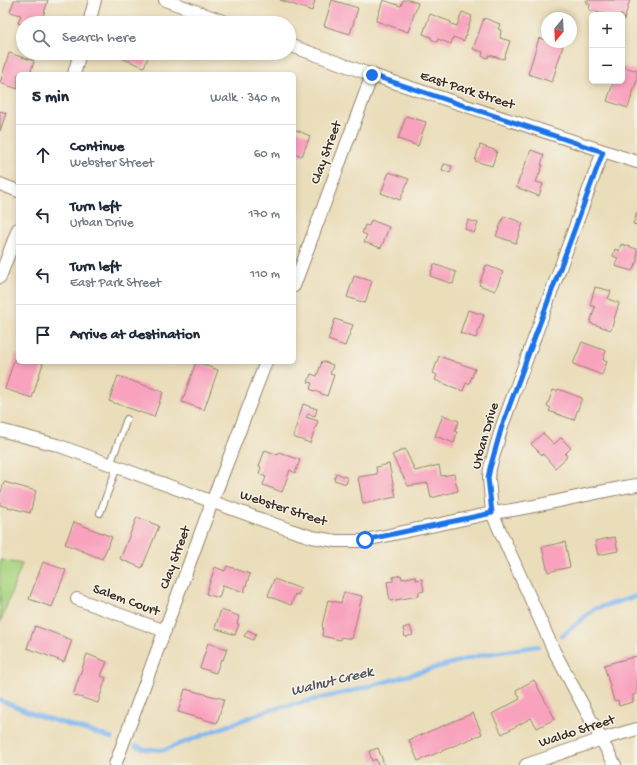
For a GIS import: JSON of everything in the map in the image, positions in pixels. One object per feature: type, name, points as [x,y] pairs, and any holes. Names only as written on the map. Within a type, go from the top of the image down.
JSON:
[{"type":"street","points":[[91,16],[95,0]]},
{"type":"street","points":[[165,0],[209,16]]},
{"type":"street","name":"East Park Street","points":[[296,48],[372,75],[637,162]]},
{"type":"street","points":[[75,72],[78,60]]},
{"type":"street","name":"Clay Street","points":[[296,279],[301,262],[372,75]]},
{"type":"street","name":"Urban Drive","points":[[603,152],[502,426],[488,478],[492,513],[554,651],[615,765]]},
{"type":"street","points":[[0,184],[16,190]]},
{"type":"street","points":[[0,277],[16,234]]},
{"type":"street","name":"Clay Street","points":[[115,765],[212,502],[265,364]]},
{"type":"street","name":"Webster Street","points":[[0,430],[57,445],[312,537],[336,540],[361,541],[492,513],[512,511],[637,485]]},
{"type":"street","name":"Salem Court","points":[[77,599],[165,631]]},
{"type":"street","name":"Waldo Street","points":[[526,765],[602,739],[637,729]]},
{"type":"lane","points":[[100,513],[127,419]]},
{"type":"green space","points":[[0,560],[22,564],[0,623]]},
{"type":"building","points":[[14,0],[48,0],[43,16],[21,16],[10,12]]},
{"type":"building","points":[[280,0],[315,0],[312,11]]},
{"type":"building","points":[[332,0],[358,8],[350,34],[324,26]]},
{"type":"building","points":[[383,0],[401,6],[403,0],[418,3],[408,32],[376,21]]},
{"type":"building","points":[[587,0],[630,0],[625,17],[625,12],[596,12],[589,10],[590,4],[586,3]]},
{"type":"building","points":[[462,12],[472,16],[464,41],[453,37],[451,44],[438,39],[437,42],[431,39],[431,37],[423,34],[430,14],[451,22],[451,24],[457,26]]},
{"type":"building","points":[[484,18],[500,24],[498,29],[501,30],[500,38],[510,41],[504,59],[489,55],[488,58],[482,56],[483,52],[473,49]]},
{"type":"building","points":[[539,38],[541,39],[541,48],[562,48],[552,82],[528,74]]},
{"type":"building","points":[[9,53],[16,55],[16,60],[34,61],[31,72],[16,72],[16,88],[0,83]]},
{"type":"building","points":[[126,60],[147,60],[144,67]]},
{"type":"building","points":[[625,67],[637,71],[637,80],[628,108],[607,101],[613,84],[625,84]]},
{"type":"building","points":[[0,111],[6,113],[0,131]]},
{"type":"building","points":[[406,116],[426,122],[418,146],[398,139]]},
{"type":"building","points":[[296,130],[310,136],[302,156],[296,154]]},
{"type":"building","points":[[480,145],[497,151],[492,166],[475,161]]},
{"type":"building","points":[[531,150],[544,155],[541,165],[543,165],[536,182],[543,184],[539,196],[516,187]]},
{"type":"building","points":[[444,164],[452,166],[450,173],[442,170]]},
{"type":"building","points":[[389,172],[409,179],[400,200],[381,193]]},
{"type":"building","points":[[637,213],[637,225],[633,224]]},
{"type":"building","points":[[504,216],[523,223],[516,243],[496,236]]},
{"type":"building","points":[[371,220],[389,227],[381,248],[364,242],[367,235],[362,233],[365,225],[369,226]]},
{"type":"building","points":[[468,220],[478,223],[474,233],[465,229]]},
{"type":"building","points":[[621,244],[637,249],[637,261],[632,271],[615,266],[618,258],[613,256],[615,249],[619,251]]},
{"type":"building","points":[[434,264],[456,272],[453,284],[430,276]]},
{"type":"building","points":[[486,265],[503,272],[495,291],[479,285]]},
{"type":"building","points":[[354,276],[372,281],[365,303],[347,297]]},
{"type":"building","points":[[595,287],[611,291],[608,299],[619,303],[611,330],[590,323],[595,307],[590,305]]},
{"type":"building","points":[[468,310],[484,315],[476,338],[460,333]]},
{"type":"building","points":[[335,319],[353,325],[345,346],[328,340]]},
{"type":"building","points":[[582,342],[606,351],[603,360],[607,362],[602,375],[573,364]]},
{"type":"building","points":[[16,354],[16,364],[43,364],[32,398],[5,389]]},
{"type":"building","points":[[439,356],[475,369],[469,384],[466,383],[463,391],[435,380],[437,375],[433,373]]},
{"type":"building","points":[[322,361],[333,365],[330,374],[334,375],[327,396],[310,389],[312,383],[308,382],[311,374],[317,376]]},
{"type":"building","points":[[195,364],[202,364],[218,370],[204,410],[182,402]]},
{"type":"building","points":[[118,376],[163,392],[154,417],[109,401]]},
{"type":"building","points":[[558,389],[582,398],[574,420],[549,411],[551,408],[547,406],[553,390],[557,391]]},
{"type":"building","points":[[303,404],[317,409],[315,416],[308,414],[306,417],[318,421],[310,443],[293,437]]},
{"type":"building","points":[[443,415],[459,421],[455,431],[457,432],[454,443],[435,436]]},
{"type":"building","points":[[543,433],[554,444],[561,438],[571,448],[565,454],[567,457],[555,468],[543,454],[542,455],[531,444]]},
{"type":"building","points":[[405,449],[415,471],[439,465],[441,476],[454,474],[458,491],[431,498],[428,483],[408,486],[392,455]]},
{"type":"building","points":[[265,450],[278,455],[279,452],[300,460],[295,473],[290,470],[282,492],[263,485],[266,477],[259,474],[261,467],[259,466]]},
{"type":"building","points":[[389,464],[396,497],[363,504],[358,477],[377,474],[376,467]]},
{"type":"building","points":[[336,473],[348,478],[346,484],[334,480]]},
{"type":"building","points":[[4,482],[36,491],[30,513],[0,505],[0,495]]},
{"type":"building","points":[[137,517],[159,526],[142,568],[120,559]]},
{"type":"building","points":[[74,522],[112,537],[102,559],[65,544]]},
{"type":"building","points":[[615,537],[618,551],[598,555],[595,541]]},
{"type":"building","points":[[565,542],[570,567],[548,572],[542,547]]},
{"type":"building","points":[[43,562],[66,570],[52,607],[29,599]]},
{"type":"building","points":[[227,566],[250,574],[244,592],[223,585],[219,598],[206,594],[215,567],[225,571]]},
{"type":"building","points":[[401,575],[402,579],[415,576],[416,580],[422,579],[424,591],[419,592],[419,596],[390,601],[387,582],[393,581],[393,577]]},
{"type":"building","points":[[274,579],[301,589],[298,595],[295,594],[291,605],[268,596]]},
{"type":"building","points":[[344,592],[362,596],[352,639],[341,637],[340,640],[322,636],[322,626],[328,600],[341,603]]},
{"type":"building","points":[[221,610],[239,616],[237,624],[239,624],[235,635],[215,628]]},
{"type":"building","points":[[35,626],[72,640],[64,662],[27,648]]},
{"type":"building","points":[[410,626],[413,635],[405,637],[403,628]]},
{"type":"building","points":[[248,630],[256,634],[253,640],[244,636]]},
{"type":"building","points":[[208,643],[227,649],[223,660],[221,659],[216,673],[200,668]]},
{"type":"building","points":[[87,654],[107,662],[101,676],[106,678],[98,703],[73,695]]},
{"type":"building","points":[[637,656],[637,694],[633,695],[633,702],[619,706],[618,700],[614,701],[604,665]]},
{"type":"building","points":[[534,680],[555,719],[537,728],[531,718],[502,734],[492,714],[520,699],[516,690]]},
{"type":"building","points":[[185,689],[224,699],[217,723],[178,712]]},
{"type":"building","points":[[473,713],[482,734],[418,761],[409,740]]},
{"type":"building","points":[[378,748],[384,764],[382,765],[378,765],[376,759],[372,761],[369,751]]},
{"type":"waterway","name":"Walnut Creek","points":[[562,636],[594,609],[637,596]]},
{"type":"waterway","name":"Walnut Creek","points":[[136,746],[145,749],[164,750],[269,710],[352,691],[481,655],[538,646]]},
{"type":"waterway","name":"Walnut Creek","points":[[0,700],[36,715],[112,738]]},
{"type":"route","points":[[365,540],[492,513],[488,478],[502,426],[603,152],[372,75]]}]
